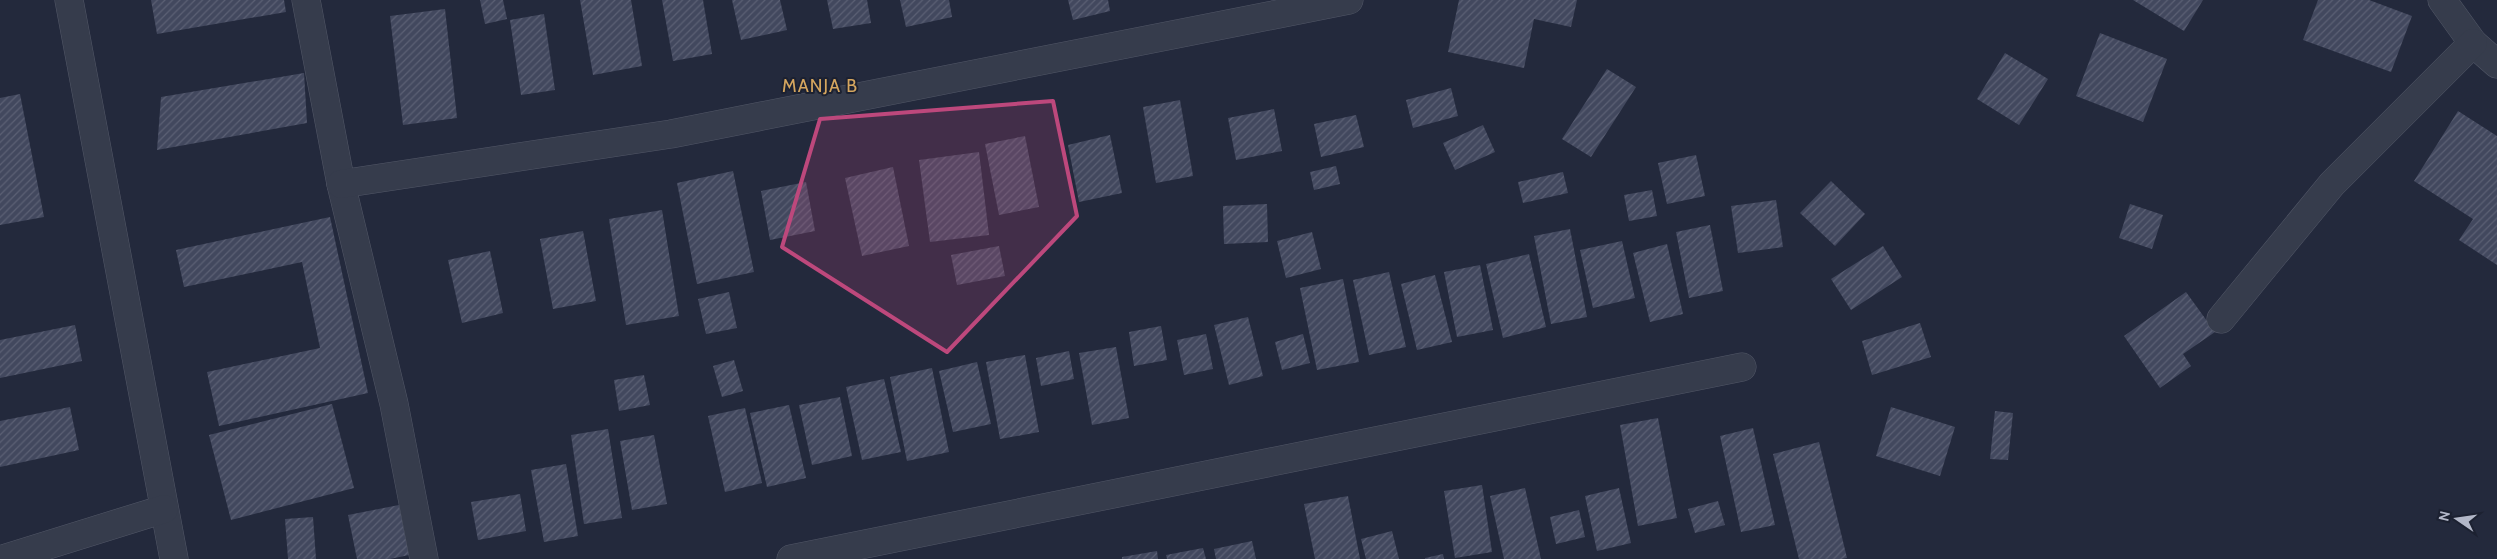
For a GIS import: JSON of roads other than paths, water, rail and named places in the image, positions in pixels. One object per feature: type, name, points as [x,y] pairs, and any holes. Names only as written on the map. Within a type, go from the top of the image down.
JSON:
[{"type":"street","points":[[69,0],[174,559]]},
{"type":"street","points":[[306,0],[342,184],[394,404],[424,559]]},
{"type":"street","points":[[342,184],[671,134],[1349,0]]},
{"type":"street","points":[[2442,0],[2473,43],[2497,64]]},
{"type":"street","points":[[2221,319],[2332,184],[2473,43]]},
{"type":"street","points":[[791,559],[1742,367]]},
{"type":"street","points":[[4,559],[164,509]]},
{"type":"district","name":"MANJA B","points":[[820,86]]}]
